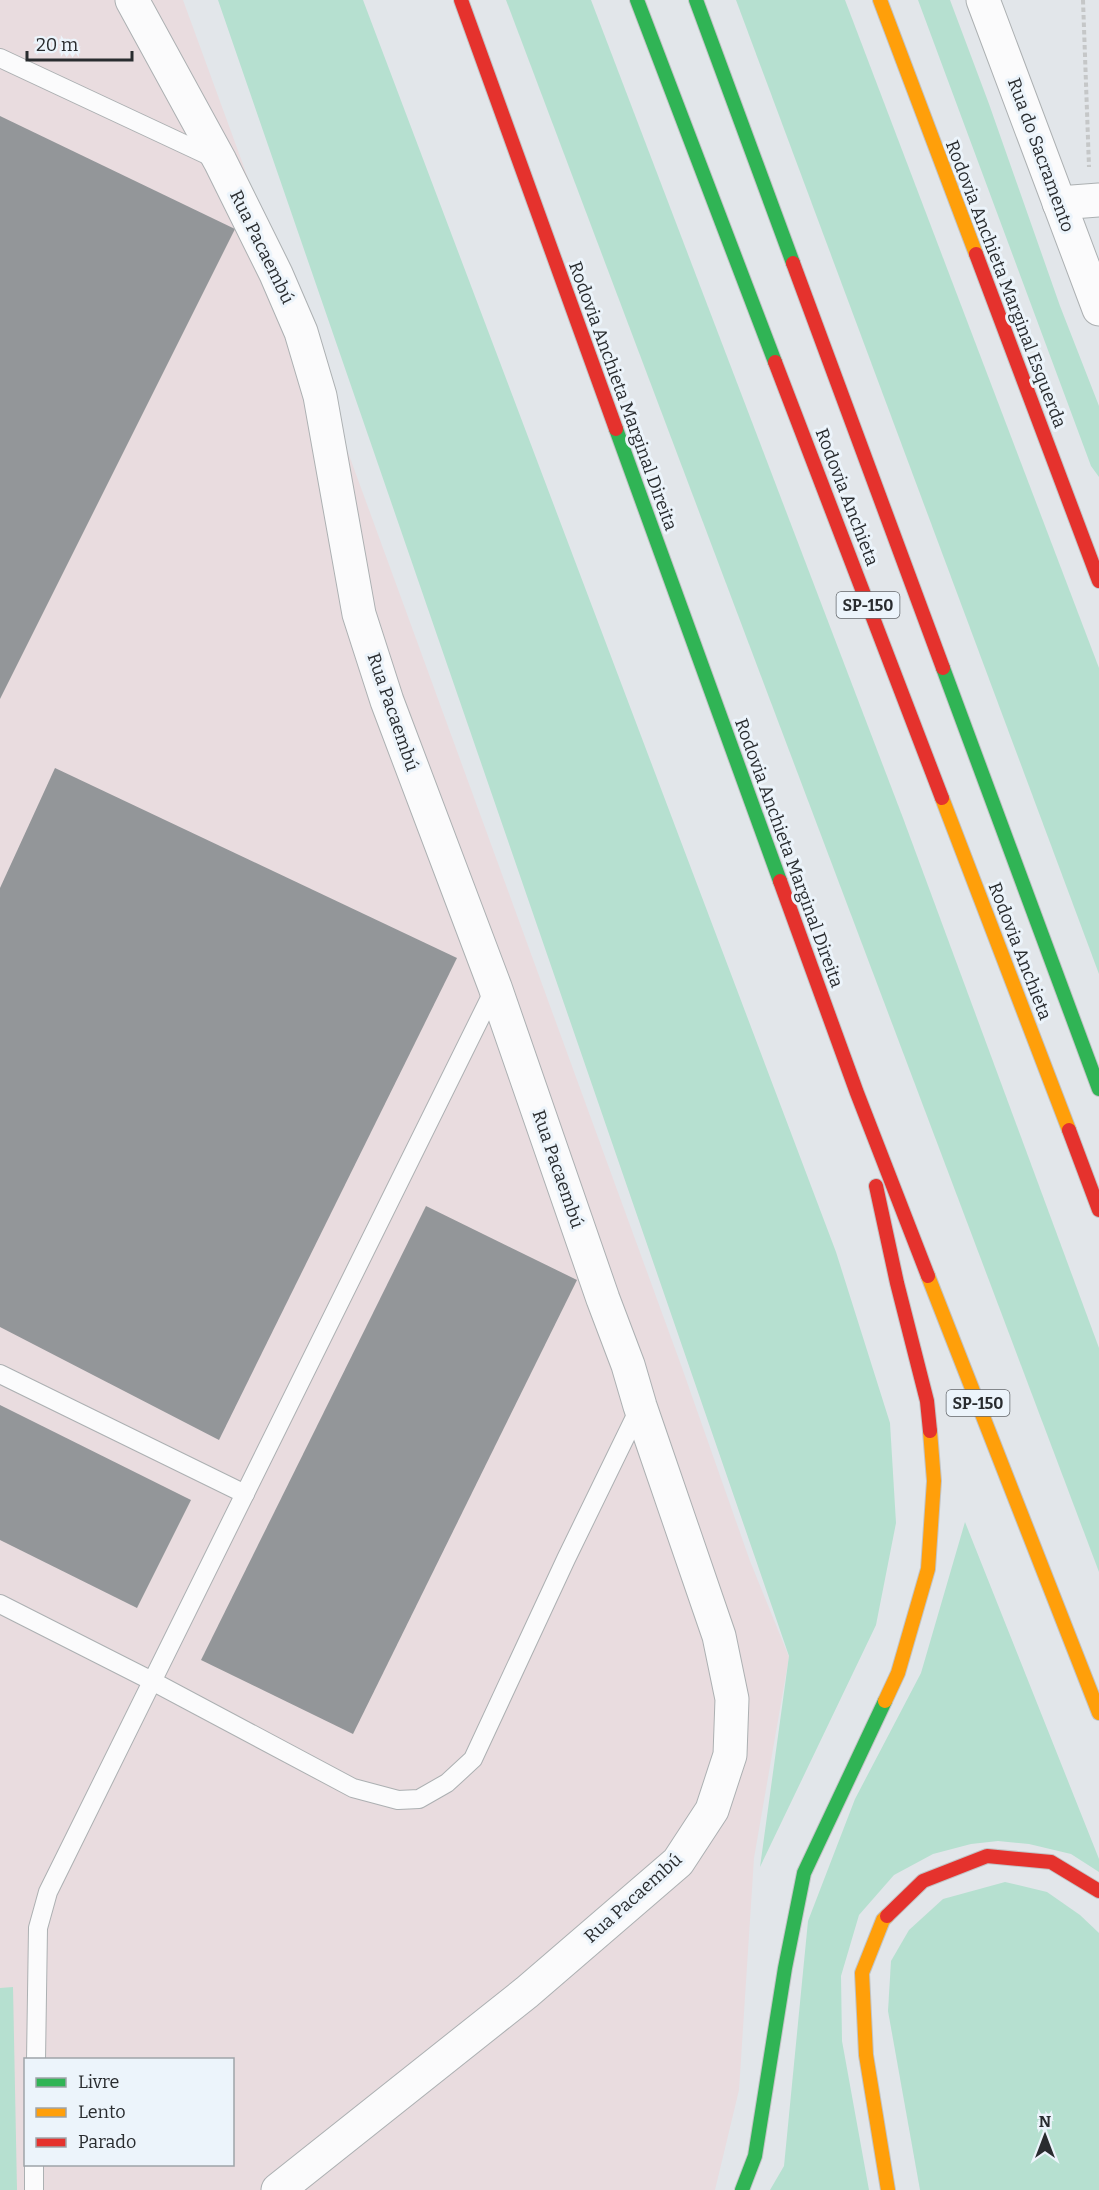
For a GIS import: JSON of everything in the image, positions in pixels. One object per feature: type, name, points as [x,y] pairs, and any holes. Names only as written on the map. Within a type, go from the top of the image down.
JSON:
[{"type":"highway","name":"Rodovia Anchieta Marginal Direita","points":[[461,0],[857,1093],[1099,1713]]},
{"type":"highway","name":"Rodovia Anchieta","points":[[637,0],[1099,1210]]},
{"type":"highway","name":"Rodovia Anchieta","points":[[696,0],[1099,1089]]},
{"type":"highway","name":"Rodovia Anchieta Marginal Esquerda","points":[[880,0],[1099,581]]},
{"type":"highway","points":[[742,2190],[755,2156],[785,1968],[804,1873],[898,1673],[928,1569],[934,1481],[927,1401],[897,1283],[857,1093]]},
{"type":"highway","points":[[888,2190],[866,2055],[862,1973],[884,1920],[923,1881],[987,1857],[1051,1862],[1099,1890]]},
{"type":"street","name":"Rua Pacaembú","points":[[132,0],[220,160],[276,274],[301,332],[320,396],[359,614],[387,701],[495,987],[628,1365],[719,1636],[732,1699],[730,1755],[712,1810],[678,1862],[527,1992],[278,2190]]},
{"type":"street","name":"Rua do Sacramento","points":[[983,0],[1099,309]]},
{"type":"street","points":[[1059,203],[1095,201]]},
{"type":"lane","points":[[0,58],[220,160]]},
{"type":"lane","points":[[36,2058],[38,1928],[48,1892],[495,987]]},
{"type":"lane","points":[[0,1374],[245,1494]]},
{"type":"lane","points":[[0,1604],[152,1681],[353,1788],[398,1800],[419,1799],[447,1783],[473,1759],[640,1406]]},
{"type":"lane","points":[[34,2166],[34,2190]]},
{"type":"path","points":[[1083,0],[1095,201]]},
{"type":"shaded area","points":[[0,0],[183,0],[681,1365],[750,1561],[789,1657],[754,1858],[739,2090],[715,2190],[0,2190]]},
{"type":"green space","points":[[218,0],[363,0],[836,1252],[890,1423],[896,1523],[876,1625],[760,1867],[789,1656]]},
{"type":"green space","points":[[506,0],[591,0],[903,818],[1099,1348],[1099,1572]]},
{"type":"green space","points":[[736,0],[845,0],[1099,668],[1099,974]]},
{"type":"green space","points":[[918,0],[950,0],[1060,306],[1099,406],[1099,477],[1091,466]]},
{"type":"green space","points":[[965,1522],[1099,1859],[1099,1872],[1071,1854],[1029,1844],[998,1841],[971,1844],[933,1854],[894,1875],[859,1915],[841,1976],[842,2041],[869,2190],[770,2190],[784,2166],[808,1921],[855,1799],[921,1673]]},
{"type":"green space","points":[[1005,1882],[1047,1892],[1080,1915],[1099,1933],[1099,2190],[920,2190],[888,2011],[891,1961],[909,1930],[943,1899]]},
{"type":"green space","points":[[13,1987],[17,2190],[0,2190],[0,1988]]},
{"type":"building","points":[[0,116],[235,229],[0,699]]},
{"type":"building","points":[[55,768],[457,958],[219,1440],[0,1327],[0,888]]},
{"type":"building","points":[[426,1206],[577,1280],[353,1734],[201,1660]]},
{"type":"building","points":[[0,1405],[191,1500],[137,1608],[0,1540]]},
{"type":"traffic: fast","points":[[637,0],[775,362]]},
{"type":"traffic: fast","points":[[696,0],[793,263]]},
{"type":"traffic: fast","points":[[616,429],[780,881]]},
{"type":"traffic: fast","points":[[943,668],[1099,1089]]},
{"type":"traffic: fast","points":[[742,2190],[755,2156],[785,1968],[804,1873],[885,1701]]},
{"type":"traffic: slow","points":[[880,0],[976,254]]},
{"type":"traffic: slow","points":[[942,798],[1069,1130]]},
{"type":"traffic: slow","points":[[928,1276],[1099,1713]]},
{"type":"traffic: slow","points":[[885,1701],[898,1673],[928,1569],[934,1481],[930,1431]]},
{"type":"traffic: slow","points":[[887,1916],[883,1920],[862,1973],[866,2055],[888,2190]]},
{"type":"traffic: jam","points":[[461,0],[616,429]]},
{"type":"traffic: jam","points":[[976,254],[1099,581]]},
{"type":"traffic: jam","points":[[793,263],[943,668]]},
{"type":"traffic: jam","points":[[775,362],[942,798]]},
{"type":"traffic: jam","points":[[780,881],[857,1093],[928,1276]]},
{"type":"traffic: jam","points":[[1069,1130],[1099,1210]]},
{"type":"traffic: jam","points":[[876,1186],[897,1283],[927,1401],[930,1431]]},
{"type":"traffic: jam","points":[[887,1916],[923,1881],[987,1856],[1051,1862],[1099,1891]]}]
